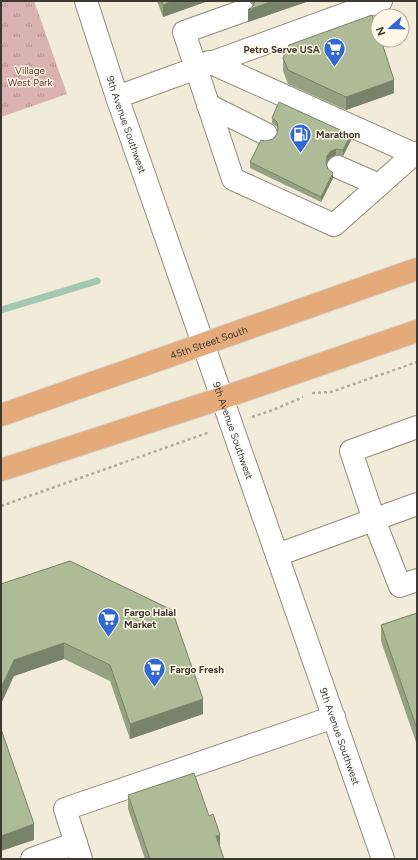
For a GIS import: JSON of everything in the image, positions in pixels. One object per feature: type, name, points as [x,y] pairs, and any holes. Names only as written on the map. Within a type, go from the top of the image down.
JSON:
[{"type":"main road","name":"45th Street South","points":[[1,415],[417,269]]},
{"type":"main road","points":[[1,470],[222,398],[417,331]]},
{"type":"street","name":"9th Avenue Southwest","points":[[86,1],[117,97],[383,859]]},
{"type":"street","points":[[117,97],[382,1]]},
{"type":"street","points":[[203,65],[416,154],[334,225],[233,179],[208,105],[203,65],[184,32],[242,11]]},
{"type":"street","points":[[208,105],[266,134]]},
{"type":"street","points":[[338,167],[379,185]]},
{"type":"street","points":[[417,428],[351,451],[374,520],[400,586],[417,580]]},
{"type":"street","points":[[277,555],[417,504]]},
{"type":"street","points":[[32,859],[78,851],[65,809],[334,717]]},
{"type":"path","points":[[311,394],[331,392],[417,362]]},
{"type":"path","points":[[274,410],[305,396]]},
{"type":"path","points":[[1,506],[187,440]]},
{"type":"green space","name":"Village West Park","points":[[1,1],[34,1],[67,94],[1,117]]},
{"type":"building","points":[[161,1],[173,1],[163,5]]},
{"type":"building","points":[[255,1],[273,1],[248,10],[253,6]]},
{"type":"building","name":"Petro Serve USA","points":[[370,16],[370,48],[384,48],[394,80],[346,97],[288,70],[283,58],[289,45]]},
{"type":"building","name":"Marathon","points":[[279,102],[351,135],[343,150],[336,149],[331,151],[327,156],[326,163],[328,169],[333,173],[321,197],[250,162],[261,140],[266,141],[273,139],[277,134],[277,122],[272,118]]},
{"type":"building","points":[[70,561],[172,610],[203,699],[130,724],[110,665],[64,643],[14,660],[1,688],[1,584]]},
{"type":"building","points":[[417,613],[417,729],[381,625]]},
{"type":"building","points":[[1,729],[34,824],[1,836]]},
{"type":"building","points":[[194,773],[209,816],[213,814],[220,835],[216,836],[224,859],[150,859],[128,795]]},
{"type":"waterway","points":[[1,310],[97,281]]},
{"type":"place","name":"Petro Serve USA","points":[[335,68]]},
{"type":"place","name":"Marathon","points":[[300,154]]},
{"type":"place","name":"Fargo Halal Market","points":[[108,638]]},
{"type":"place","name":"Fargo Fresh","points":[[154,688]]}]
